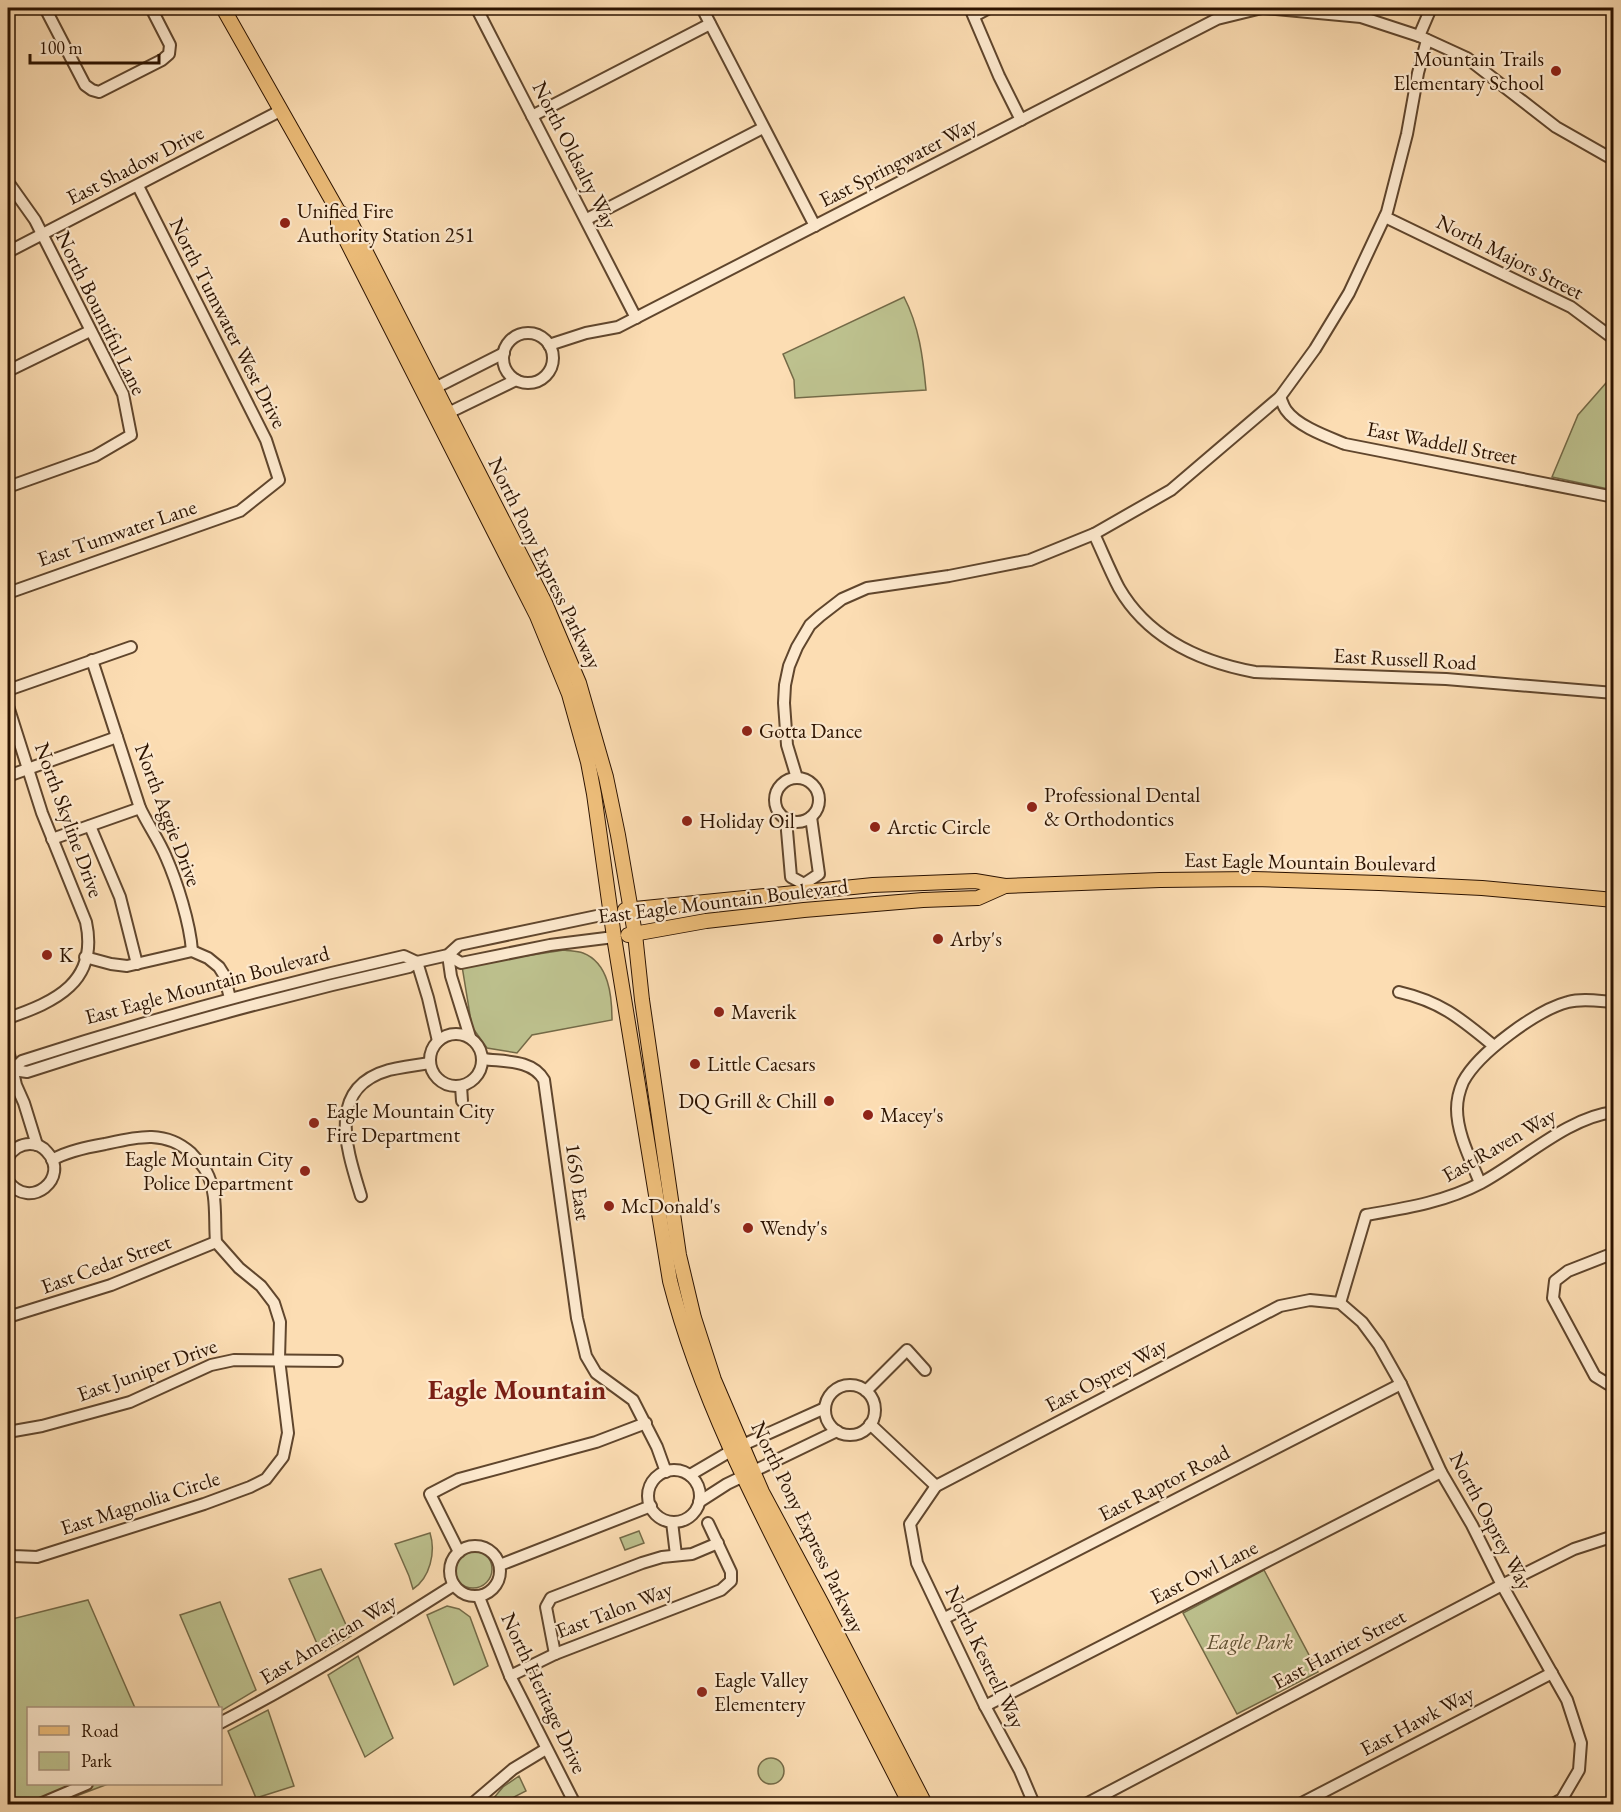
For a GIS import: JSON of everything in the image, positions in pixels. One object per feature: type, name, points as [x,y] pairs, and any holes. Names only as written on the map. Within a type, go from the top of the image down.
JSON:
[{"type":"main road","name":"North Pony Express Parkway","points":[[223,8],[338,211],[338,225],[430,391],[537,616],[569,694],[592,784],[614,937],[670,1281],[681,1326],[699,1377],[748,1473],[767,1527],[910,1804]]},
{"type":"main road","name":"North Pony Express Parkway","points":[[442,416],[545,603],[579,683],[610,794],[631,909],[679,1255],[694,1318],[737,1448]]},
{"type":"main road","name":"East Eagle Mountain Boulevard","points":[[611,913],[804,888],[975,881],[1005,886],[1253,879],[1482,888],[1614,900]]},
{"type":"main road","name":"East Eagle Mountain Boulevard","points":[[614,937],[706,921],[804,910],[912,900],[978,898],[1005,886]]},
{"type":"main road","name":"North Pony Express Parkway","points":[[748,1473],[822,1604],[925,1804]]},
{"type":"street","points":[[45,8],[85,85],[92,90],[103,91],[166,57],[170,51],[170,45],[151,8]]},
{"type":"street","points":[[702,8],[815,226]]},
{"type":"street","points":[[989,8],[972,12],[999,76],[1022,120]]},
{"type":"street","name":"East Springwater Way","points":[[549,345],[586,333],[618,327],[1217,19],[1263,8],[1350,12],[1423,38],[1467,58],[1556,127],[1614,160]]},
{"type":"street","points":[[797,778],[787,745],[784,703],[789,666],[810,625],[842,599],[867,588],[949,576],[1030,560],[1094,534],[1171,490],[1280,397],[1315,349],[1349,293],[1385,217],[1407,134],[1423,38],[1431,8]]},
{"type":"street","name":"North Oldsalty Way","points":[[482,9],[532,116],[636,318]]},
{"type":"street","points":[[532,116],[710,24]]},
{"type":"street","name":"East Shadow Drive","points":[[8,252],[280,111]]},
{"type":"street","points":[[587,219],[763,128]]},
{"type":"street","name":"North Bountiful Lane","points":[[8,182],[42,234],[123,394],[131,435],[95,456],[8,487]]},
{"type":"street","name":"North Tumwater West Drive","points":[[138,186],[266,440],[279,480]]},
{"type":"street","name":"North Majors Street","points":[[1385,217],[1571,307],[1614,339]]},
{"type":"street","points":[[8,371],[90,332]]},
{"type":"street","points":[[522,334],[538,336],[549,345],[553,354],[552,363],[549,372],[543,378],[527,383],[516,380],[505,368],[504,354],[506,346],[512,339],[522,334]]},
{"type":"street","points":[[430,391],[504,354]]},
{"type":"street","points":[[442,416],[516,380]]},
{"type":"street","name":"East Waddell Street","points":[[1280,397],[1287,412],[1305,425],[1346,444],[1614,497]]},
{"type":"street","name":"East Tumwater Lane","points":[[8,593],[240,511],[279,480]]},
{"type":"street","name":"East Russell Road","points":[[1094,534],[1120,589],[1146,622],[1178,646],[1197,656],[1226,666],[1256,672],[1446,679],[1614,693]]},
{"type":"street","points":[[8,690],[131,647]]},
{"type":"street","name":"North Aggie Drive","points":[[92,660],[140,808],[167,858],[190,929],[192,951]]},
{"type":"street","name":"North Skyline Drive","points":[[8,706],[52,839],[86,922],[86,953]]},
{"type":"street","points":[[8,776],[117,737]]},
{"type":"street","points":[[797,778],[807,780],[817,790],[818,806],[811,817],[798,822],[786,819],[777,809],[774,799],[783,783],[797,778]]},
{"type":"street","points":[[52,839],[140,808]]},
{"type":"street","points":[[804,910],[804,888],[819,874],[811,817]]},
{"type":"street","points":[[786,819],[791,877],[804,888]]},
{"type":"street","points":[[90,826],[120,897],[138,964]]},
{"type":"street","name":"East Eagle Mountain Boulevard","points":[[10,1070],[27,1072],[174,1026],[316,988],[409,967],[417,962],[448,955],[459,945],[611,913]]},
{"type":"street","name":"East Eagle Mountain Boulevard","points":[[448,955],[461,963],[550,945],[614,937]]},
{"type":"street","points":[[8,1018],[40,1007],[63,994],[76,979],[86,953],[111,964],[138,964],[192,951],[208,958],[219,967],[224,975],[230,998]]},
{"type":"street","points":[[448,955],[451,976],[470,1037],[479,1046],[483,1059],[477,1076],[461,1086],[444,1083],[432,1071],[430,1055],[438,1041],[453,1034],[470,1037]]},
{"type":"street","name":"East Eagle Mountain Boulevard","points":[[10,1070],[22,1061],[118,1029],[230,998],[404,956],[417,962]]},
{"type":"street","points":[[417,962],[438,1041]]},
{"type":"street","points":[[1399,992],[1443,1007],[1461,1018],[1494,1046]]},
{"type":"street","points":[[1480,1183],[1458,1126],[1457,1106],[1462,1083],[1494,1046],[1550,1007],[1570,1001],[1614,1002]]},
{"type":"street","points":[[8,1050],[10,1070],[24,1103],[37,1145]]},
{"type":"street","name":"1650 East","points":[[483,1059],[528,1065],[539,1071],[544,1080],[575,1299],[586,1356],[596,1373],[633,1400],[646,1423],[666,1472]]},
{"type":"street","points":[[361,1196],[347,1150],[345,1112],[350,1100],[362,1084],[387,1071],[430,1063]]},
{"type":"street","points":[[461,1086],[462,1101]]},
{"type":"street","name":"East Raven Way","points":[[1340,1303],[1366,1215],[1447,1198],[1480,1183],[1576,1122],[1614,1112]]},
{"type":"street","points":[[52,1160],[94,1146],[144,1136],[165,1138],[181,1144],[207,1172],[215,1202],[216,1242],[239,1268],[261,1286],[274,1303],[280,1322],[279,1359]]},
{"type":"street","points":[[8,1153],[24,1145],[37,1145],[44,1149],[52,1160],[53,1177],[42,1190],[33,1193],[25,1193],[12,1187],[8,1181]]},
{"type":"street","name":"East Cedar Street","points":[[8,1317],[111,1285],[216,1242]]},
{"type":"street","points":[[1611,1384],[1595,1376],[1553,1298],[1555,1281],[1568,1271],[1614,1253]]},
{"type":"street","name":"East Osprey Way","points":[[910,1524],[936,1486],[1280,1306],[1311,1300],[1340,1303]]},
{"type":"street","name":"North Osprey Way","points":[[1340,1303],[1362,1322],[1379,1345],[1401,1384],[1442,1472],[1567,1700],[1581,1743],[1579,1770],[1562,1799],[1553,1804]]},
{"type":"street","points":[[866,1391],[907,1350],[925,1370]]},
{"type":"street","name":"East Juniper Drive","points":[[8,1432],[42,1426],[130,1402],[211,1365],[234,1360],[279,1359],[337,1362]]},
{"type":"street","name":"East Magnolia Circle","points":[[8,1554],[37,1557],[204,1504],[266,1479],[278,1466],[286,1445],[288,1425],[279,1359]]},
{"type":"street","name":"East Raptor Road","points":[[945,1618],[1401,1384]]},
{"type":"street","points":[[853,1385],[866,1391],[873,1399],[875,1409],[870,1424],[856,1434],[844,1434],[837,1431],[827,1420],[825,1408],[828,1398],[839,1388],[853,1385]]},
{"type":"street","points":[[690,1475],[737,1448],[825,1408]]},
{"type":"street","points":[[459,1552],[430,1494],[459,1479],[596,1442],[646,1423]]},
{"type":"street","points":[[870,1424],[936,1486]]},
{"type":"street","points":[[699,1502],[748,1473],[837,1431]]},
{"type":"street","points":[[678,1471],[690,1475],[699,1487],[699,1502],[692,1515],[672,1522],[659,1517],[651,1506],[649,1498],[653,1482],[666,1472],[678,1471]]},
{"type":"street","name":"East Owl Lane","points":[[985,1706],[1442,1472]]},
{"type":"street","points":[[500,1565],[651,1506]]},
{"type":"street","points":[[672,1522],[676,1555]]},
{"type":"street","points":[[555,1654],[546,1607],[551,1598],[642,1563],[676,1555],[692,1554],[718,1543],[708,1523]]},
{"type":"street","name":"North Kestrell Way","points":[[910,1524],[917,1563],[985,1706],[1020,1771],[1034,1804]]},
{"type":"street","name":"East Harrier Street","points":[[1086,1804],[1502,1584],[1574,1549],[1614,1536]]},
{"type":"street","name":"East Talon Way","points":[[510,1676],[555,1654],[721,1590],[731,1581],[731,1572],[718,1543]]},
{"type":"street","points":[[470,1546],[485,1548],[496,1557],[500,1565],[499,1579],[494,1588],[478,1597],[463,1594],[451,1579],[450,1566],[459,1552],[470,1546]]},
{"type":"street","name":"East American Way","points":[[222,1722],[292,1686],[454,1585]]},
{"type":"street","name":"North Heritage Drive","points":[[478,1597],[510,1676],[575,1804]]},
{"type":"street","name":"East Hawk Way","points":[[1300,1804],[1552,1673]]},
{"type":"street","points":[[472,1804],[513,1769],[546,1749]]},
{"type":"street","points":[[40,1804],[85,1785]]},
{"type":"green space","points":[[904,297],[919,342],[926,390],[795,398],[794,380],[783,354]]},
{"type":"green space","points":[[1613,375],[1613,490],[1552,477],[1578,415]]},
{"type":"green space","points":[[564,950],[583,953],[592,958],[604,972],[610,991],[612,1020],[532,1035],[517,1053],[487,1048],[472,1027],[462,966]]},
{"type":"green space","points":[[639,1531],[644,1543],[625,1550],[620,1538]]},
{"type":"green space","points":[[430,1533],[432,1556],[430,1564],[424,1578],[413,1589],[395,1544]]},
{"type":"green space","points":[[473,1550],[486,1556],[492,1569],[486,1582],[473,1588],[460,1582],[454,1569],[460,1556]]},
{"type":"green space","points":[[321,1569],[351,1636],[321,1653],[289,1579]]},
{"type":"green space","name":"Eagle Park","points":[[1264,1570],[1318,1672],[1237,1714],[1183,1613]]},
{"type":"green space","points":[[88,1600],[135,1707],[27,1707],[27,1785],[105,1785],[55,1804],[8,1804],[8,1620]]},
{"type":"green space","points":[[220,1602],[256,1690],[222,1710],[180,1615]]},
{"type":"green space","points":[[447,1606],[459,1609],[470,1617],[488,1666],[454,1685],[427,1615]]},
{"type":"green space","points":[[358,1656],[393,1738],[365,1757],[328,1675]]},
{"type":"green space","points":[[268,1710],[294,1786],[256,1798],[228,1731]]},
{"type":"green space","points":[[771,1758],[780,1762],[784,1771],[780,1780],[771,1784],[762,1780],[758,1771],[762,1762]]},
{"type":"green space","points":[[519,1776],[526,1791],[510,1799],[508,1804],[495,1804],[492,1800],[503,1787]]},
{"type":"place","name":"Mountain Trails Elementary School","points":[[1556,71]]},
{"type":"place","name":"Unified Fire Authority Station 251","points":[[285,223]]},
{"type":"place","name":"Gotta Dance","points":[[747,731]]},
{"type":"place","name":"Professional Dental & Orthodontics","points":[[1032,807]]},
{"type":"place","name":"Holiday Oil","points":[[687,821]]},
{"type":"place","name":"Arctic Circle","points":[[875,827]]},
{"type":"place","name":"Arby's","points":[[938,939]]},
{"type":"place","name":"K","points":[[47,955]]},
{"type":"place","name":"Maverik","points":[[719,1012]]},
{"type":"place","name":"Little Caesars","points":[[695,1064]]},
{"type":"place","name":"DQ Grill & Chill","points":[[829,1101]]},
{"type":"place","name":"Macey's","points":[[868,1115]]},
{"type":"place","name":"Eagle Mountain City Fire Department","points":[[314,1123]]},
{"type":"place","name":"Eagle Mountain City Police Department","points":[[305,1171]]},
{"type":"place","name":"McDonald's","points":[[609,1206]]},
{"type":"place","name":"Wendy's","points":[[748,1228]]},
{"type":"place","name":"Eagle Valley Elementery","points":[[702,1692]]},
{"type":"district","name":"Eagle Mountain","points":[[517,1390]]}]
